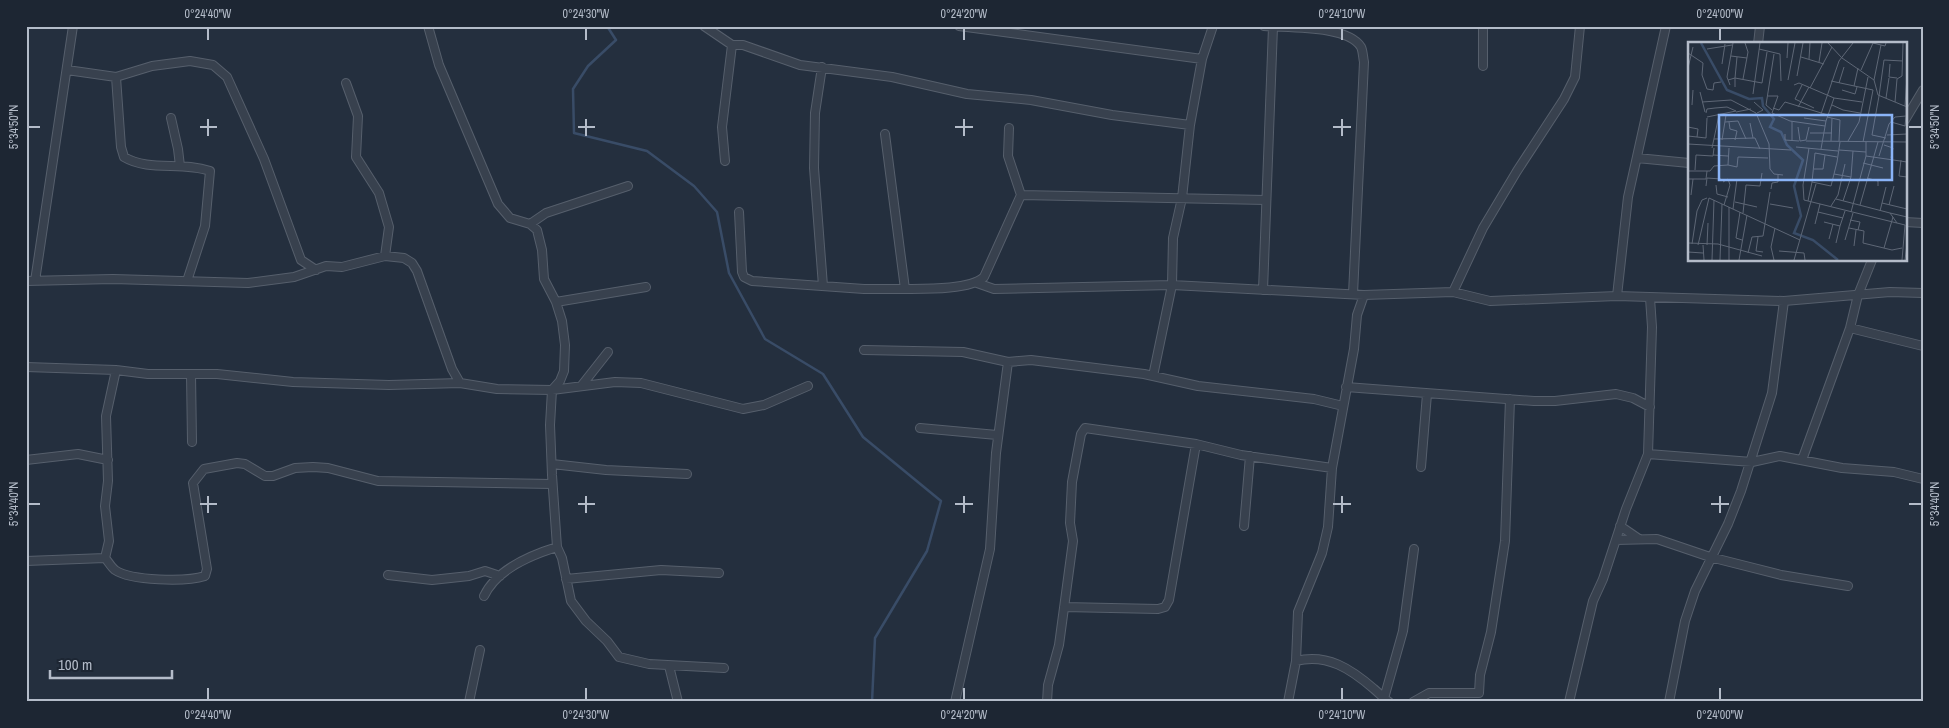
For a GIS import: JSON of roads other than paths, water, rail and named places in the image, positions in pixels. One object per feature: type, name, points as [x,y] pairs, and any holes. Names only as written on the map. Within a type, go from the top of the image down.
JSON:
[{"type":"street","points":[[73,26],[30,281],[113,279],[248,283],[294,277],[326,266],[342,267],[385,256],[404,258],[412,263],[417,271],[452,369],[460,383]]},
{"type":"street","points":[[428,26],[439,66],[498,204],[510,218],[530,224],[537,230],[542,250],[544,279],[556,302],[562,321],[565,345],[564,371],[560,381],[552,390],[550,425],[552,484],[557,547],[562,558],[575,608],[619,657],[634,662],[669,666],[724,668]]},
{"type":"street","points":[[704,26],[732,45],[743,45],[800,65],[892,77],[967,94],[1032,100],[1112,115],[1190,125]]},
{"type":"street","points":[[959,26],[1202,59]]},
{"type":"street","points":[[1153,376],[1172,285],[1174,238],[1182,198],[1190,125],[1202,59],[1213,26]]},
{"type":"street","points":[[1483,26],[1483,66]]},
{"type":"street","points":[[1453,292],[1483,228],[1572,85],[1575,77],[1580,26]]},
{"type":"street","points":[[1618,296],[1628,197],[1666,26]]},
{"type":"street","points":[[1758,42],[1760,26]]},
{"type":"street","points":[[1263,290],[1269,27],[1337,32],[1353,38],[1362,48],[1364,62],[1353,294]]},
{"type":"street","points":[[725,161],[722,127],[732,45]]},
{"type":"street","points":[[67,70],[116,77],[152,66],[190,61],[213,65],[227,77],[277,190],[301,260],[316,270]]},
{"type":"street","points":[[822,67],[815,113],[814,168],[823,286]]},
{"type":"street","points":[[116,77],[121,147],[124,157],[136,164],[180,166],[210,170],[205,226],[187,281]]},
{"type":"street","points":[[346,83],[358,116],[356,157],[379,193],[389,227],[385,256]]},
{"type":"street","points":[[1906,118],[1919,93],[1923,90]]},
{"type":"street","points":[[171,118],[180,166]]},
{"type":"street","points":[[739,212],[742,272],[744,277],[752,281],[904,289],[968,286],[977,283],[984,277],[1021,195],[1008,156],[1009,128]]},
{"type":"street","points":[[885,134],[904,289]]},
{"type":"street","points":[[1637,158],[1688,164]]},
{"type":"street","points":[[530,224],[546,213],[628,186]]},
{"type":"street","points":[[1021,195],[1266,200]]},
{"type":"street","points":[[1906,222],[1923,223]]},
{"type":"street","points":[[1802,460],[1850,328],[1858,295],[1872,261]]},
{"type":"street","points":[[977,283],[994,289],[1172,285],[1364,295],[1453,292],[1490,301],[1618,296],[1784,301],[1890,292],[1923,293]]},
{"type":"street","points":[[556,302],[646,287]]},
{"type":"street","points":[[1288,702],[1296,661],[1298,612],[1322,553],[1328,527],[1332,468],[1354,349],[1357,315],[1364,295]]},
{"type":"street","points":[[1569,702],[1593,601],[1648,454],[1650,298]]},
{"type":"street","points":[[1669,702],[1685,621],[1695,591],[1710,557],[1728,524],[1752,462],[1772,393],[1784,301]]},
{"type":"street","points":[[1850,328],[1923,346]]},
{"type":"street","points":[[864,350],[963,352],[1008,362],[1031,360],[1153,376],[1198,386],[1314,399],[1343,406]]},
{"type":"street","points":[[582,385],[608,352]]},
{"type":"street","points":[[954,702],[990,549],[998,435],[1008,362]]},
{"type":"street","points":[[26,367],[116,370],[148,374],[191,374],[293,382],[389,385],[460,383],[497,389],[552,390],[582,385],[641,383],[743,409],[764,405],[808,386]]},
{"type":"street","points":[[105,558],[109,541],[105,506],[108,460],[105,438],[106,416],[116,370]]},
{"type":"street","points":[[191,374],[192,442]]},
{"type":"street","points":[[1346,387],[1510,400],[1555,401],[1616,394],[1633,398],[1650,407]]},
{"type":"street","points":[[1421,467],[1427,394]]},
{"type":"street","points":[[1477,702],[1480,676],[1491,632],[1505,542],[1510,400]]},
{"type":"street","points":[[920,428],[998,435]]},
{"type":"street","points":[[1047,702],[1048,685],[1059,645],[1072,540],[1070,523],[1072,482],[1081,434],[1085,428],[1196,444],[1250,456],[1332,468]]},
{"type":"street","points":[[1064,607],[1158,609],[1165,607],[1169,600],[1196,444]]},
{"type":"street","points":[[26,460],[78,454],[108,460]]},
{"type":"street","points":[[1648,454],[1752,462],[1780,456],[1842,468],[1894,472],[1923,478]]},
{"type":"street","points":[[1244,526],[1250,456]]},
{"type":"street","points":[[105,558],[114,569],[128,576],[192,580],[204,576],[207,569],[193,482],[204,469],[214,466],[245,464],[265,476],[273,476],[295,468],[313,467],[328,468],[378,481],[552,484]]},
{"type":"street","points":[[552,464],[606,470],[687,474]]},
{"type":"street","points":[[1620,526],[1639,539]]},
{"type":"street","points":[[1616,540],[1657,539],[1710,557],[1781,575],[1848,586]]},
{"type":"street","points":[[484,596],[489,585],[500,576],[532,557],[557,547]]},
{"type":"street","points":[[1296,661],[1310,657],[1334,662],[1348,668],[1385,701],[1403,631],[1414,549]]},
{"type":"street","points":[[26,561],[105,558]]},
{"type":"street","points":[[566,579],[661,570],[719,573]]},
{"type":"street","points":[[388,575],[432,580],[469,576],[485,571],[500,576]]},
{"type":"street","points":[[469,702],[480,650]]},
{"type":"street","points":[[669,666],[678,702]]},
{"type":"street","points":[[1413,702],[1429,693],[1479,693]]},
{"type":"waterway","points":[[607,26],[616,40],[588,66],[573,89],[574,133],[647,151],[694,186],[717,212],[729,273],[765,339],[823,374],[863,437],[941,501],[927,551],[875,638],[872,702]]}]
